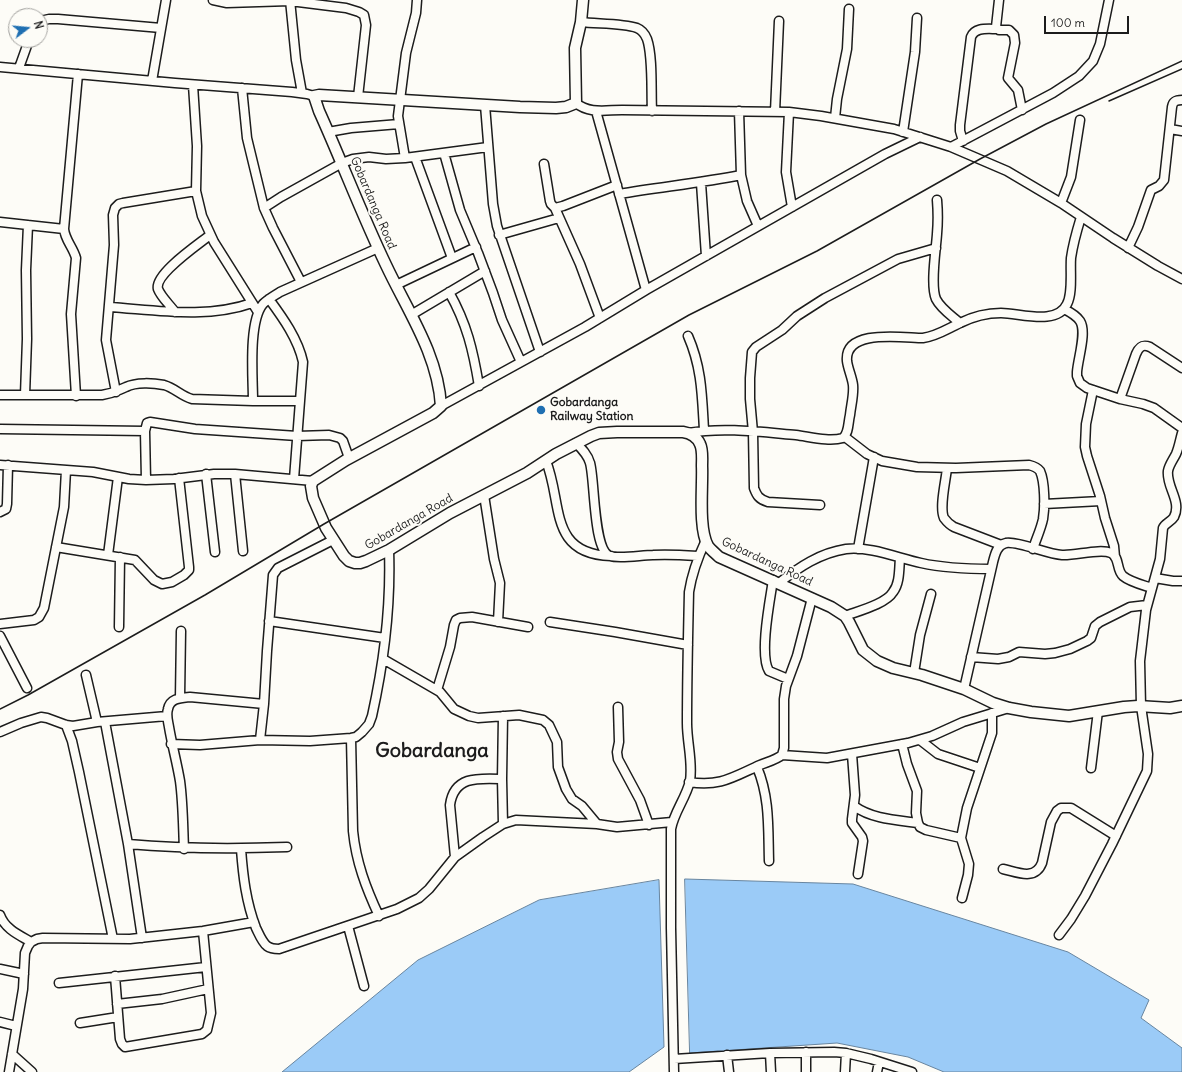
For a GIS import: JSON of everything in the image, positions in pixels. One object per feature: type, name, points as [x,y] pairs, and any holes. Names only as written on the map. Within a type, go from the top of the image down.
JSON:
[{"type":"main road","points":[[314,96],[401,99],[484,105],[556,108],[566,107],[576,103],[575,48],[581,22],[583,0]]},
{"type":"main road","name":"Gobardanga Road","points":[[314,96],[314,101],[378,248],[433,364],[441,406]]},
{"type":"main road","points":[[313,480],[349,458],[428,416],[441,406]]},
{"type":"main road","name":"Gobardanga Road","points":[[313,480],[311,486],[314,503],[324,524],[344,556],[349,561],[355,563],[366,561],[390,550],[450,513],[527,473],[576,443],[591,436],[605,432],[666,431],[688,433],[697,439],[702,449],[702,501],[706,540],[710,548],[719,557],[812,598],[845,616]]},
{"type":"main road","points":[[845,616],[862,650],[877,661],[893,668],[914,672],[964,689],[993,703],[1009,708],[1058,716],[1081,715],[1124,707],[1141,706],[1170,708],[1182,706]]},
{"type":"street","points":[[152,81],[166,0]]},
{"type":"street","points":[[213,0],[227,3],[290,0],[346,8],[360,12],[364,15],[366,25],[358,97]]},
{"type":"street","points":[[290,0],[296,60],[302,93]]},
{"type":"street","points":[[405,158],[399,124],[399,108],[406,53],[418,0]]},
{"type":"street","points":[[997,29],[996,24],[999,0]]},
{"type":"street","points":[[951,147],[1022,110],[1072,82],[1079,76],[1093,61],[1100,44],[1109,0]]},
{"type":"street","points":[[835,118],[837,99],[847,49],[849,9]]},
{"type":"street","points":[[48,18],[161,28]]},
{"type":"street","points":[[903,132],[915,52],[917,18]]},
{"type":"street","points":[[775,112],[779,21]]},
{"type":"street","points":[[581,22],[627,26],[643,32],[647,38],[649,49],[652,110]]},
{"type":"street","points":[[963,141],[960,125],[970,37],[978,30],[1009,30],[1014,35],[1015,43],[1008,78],[1018,90],[1022,110]]},
{"type":"street","points":[[19,68],[26,48]]},
{"type":"street","points":[[0,67],[193,85],[302,93],[314,96]]},
{"type":"street","points":[[76,396],[71,314],[76,258],[75,252],[64,235],[64,228],[78,74]]},
{"type":"street","points":[[193,85],[197,146],[196,191],[202,216],[210,235],[258,312]]},
{"type":"street","points":[[242,88],[247,138],[264,208],[301,282]]},
{"type":"street","points":[[1128,248],[1138,227],[1151,190],[1160,186],[1164,180],[1173,104],[1176,100],[1182,100]]},
{"type":"street","points":[[576,103],[584,108],[596,111],[652,110],[789,112],[835,118],[894,129],[951,147],[1007,171],[1061,203],[1128,248],[1182,279]]},
{"type":"street","points":[[484,105],[493,204],[499,235],[540,352]]},
{"type":"street","points":[[596,111],[646,290]]},
{"type":"street","points":[[739,111],[741,175],[747,201],[758,226]]},
{"type":"street","points":[[789,112],[786,172],[792,207]]},
{"type":"street","points":[[1061,203],[1071,176],[1080,120]]},
{"type":"street","points":[[328,132],[351,128],[399,124]]},
{"type":"street","points":[[1170,130],[1182,131]]},
{"type":"street","points":[[441,406],[600,318],[646,290],[885,154],[920,137]]},
{"type":"street","points":[[264,208],[342,163],[353,159],[369,157],[386,159],[405,158],[488,147]]},
{"type":"street","points":[[444,153],[460,210],[476,247],[502,320],[521,362]]},
{"type":"street","points":[[415,157],[452,258]]},
{"type":"street","points":[[544,164],[551,204],[555,208],[580,264],[600,318]]},
{"type":"street","points":[[620,194],[701,183],[741,175]]},
{"type":"street","points":[[701,183],[706,256]]},
{"type":"street","points":[[555,208],[616,185]]},
{"type":"street","points":[[116,392],[106,340],[114,245],[113,215],[115,208],[119,204],[123,203],[196,191]]},
{"type":"street","points":[[937,200],[938,219],[934,279],[935,298],[942,307],[960,323]]},
{"type":"street","points":[[845,437],[847,433],[853,392],[853,385],[847,362],[847,355],[852,346],[871,337],[930,337],[960,323],[978,317],[1002,313],[1039,317],[1057,314],[1064,309],[1070,298],[1071,258],[1081,217]]},
{"type":"street","points":[[499,235],[559,218]]},
{"type":"street","points":[[0,222],[64,228]]},
{"type":"street","points":[[25,395],[27,339],[26,270],[28,225]]},
{"type":"street","points":[[175,312],[159,291],[158,282],[166,271],[210,235]]},
{"type":"street","points":[[396,285],[476,247]]},
{"type":"street","points":[[253,401],[252,356],[255,325],[258,312],[263,305],[269,299],[301,282],[378,248]]},
{"type":"street","points":[[820,505],[768,502],[761,500],[757,496],[754,488],[753,432],[750,399],[752,352],[756,347],[782,330],[805,309],[898,259],[936,248]]},
{"type":"street","points":[[411,315],[484,271]]},
{"type":"street","points":[[449,292],[459,310],[472,346],[479,386]]},
{"type":"street","points":[[269,299],[286,324],[300,350],[302,362],[294,479]]},
{"type":"street","points":[[109,308],[175,312],[227,311],[252,303]]},
{"type":"street","points":[[1064,309],[1076,317],[1082,328],[1077,372],[1078,380],[1083,386],[1120,399],[1154,408],[1182,428]]},
{"type":"street","points":[[688,336],[700,370],[704,430]]},
{"type":"street","points":[[1120,399],[1138,349],[1142,346],[1150,347],[1182,368]]},
{"type":"street","points":[[0,395],[102,395],[116,392],[129,386],[154,384],[171,387],[185,397],[192,399],[300,401]]},
{"type":"street","points":[[1093,390],[1086,424],[1085,447],[1114,546],[1115,557],[1124,577],[1152,588]]},
{"type":"street","points":[[146,480],[145,431],[147,424],[154,422],[195,429],[297,436],[329,435],[340,438],[343,441],[349,458]]},
{"type":"street","points":[[0,429],[145,431]]},
{"type":"street","points":[[688,433],[712,429],[833,439],[845,437]]},
{"type":"street","points":[[1059,935],[1078,910],[1147,771],[1148,754],[1141,706],[1140,660],[1147,605],[1161,551],[1163,528],[1164,525],[1174,518],[1176,512],[1175,498],[1168,476],[1168,471],[1178,448],[1182,433]]},
{"type":"street","points":[[845,437],[859,449],[882,461],[917,467],[948,468],[1029,464],[1036,467],[1039,471],[1042,482],[1044,504],[1043,519],[1033,549]]},
{"type":"street","points":[[576,443],[588,458],[590,463],[593,477],[596,516],[601,543],[603,550],[611,556]]},
{"type":"street","points":[[858,550],[874,457]]},
{"type":"street","points":[[546,462],[560,521],[569,539],[583,551],[591,554],[611,556],[699,556]]},
{"type":"street","points":[[0,512],[6,509],[7,504],[4,465],[93,472],[118,477],[146,480],[179,478],[206,474],[235,474],[313,480]]},
{"type":"street","points":[[948,468],[942,502],[944,518],[948,524],[1001,545]]},
{"type":"street","points":[[0,624],[34,620],[39,617],[44,608],[64,507],[66,470]]},
{"type":"street","points":[[206,474],[215,552]]},
{"type":"street","points":[[235,474],[243,551]]},
{"type":"street","points":[[108,555],[118,477]]},
{"type":"street","points":[[56,547],[135,560],[154,580],[162,584],[172,582],[187,573],[189,567],[179,478]]},
{"type":"street","points":[[484,495],[490,524],[494,559],[500,583],[498,622]]},
{"type":"street","points":[[1044,504],[1101,501]]},
{"type":"street","points":[[260,740],[273,575],[278,568],[333,540]]},
{"type":"street","points":[[674,1072],[670,844],[672,822],[689,782],[690,763],[687,705],[689,592],[691,577],[706,540]]},
{"type":"street","points":[[964,689],[991,569],[997,550],[1001,545],[1007,543],[1063,555],[1108,552],[1112,553],[1115,557]]},
{"type":"street","points":[[788,679],[769,670],[765,661],[766,634],[776,582],[801,566],[814,559],[846,549],[876,552],[946,567],[991,569]]},
{"type":"street","points":[[171,744],[200,745],[260,740],[310,741],[356,737],[369,724],[377,696],[385,638],[390,580],[390,550]]},
{"type":"street","points":[[119,627],[120,557]]},
{"type":"street","points":[[845,616],[888,598],[893,593],[897,582],[900,558]]},
{"type":"street","points":[[1155,578],[1182,581]]},
{"type":"street","points":[[914,672],[920,635],[931,594]]},
{"type":"street","points":[[782,755],[784,748],[784,699],[788,679],[797,656],[812,598]]},
{"type":"street","points":[[971,657],[998,659],[1009,657],[1019,652],[1045,654],[1070,649],[1091,638],[1095,626],[1100,622],[1130,606],[1147,605]]},
{"type":"street","points":[[437,690],[456,620],[463,617],[528,627]]},
{"type":"street","points":[[269,621],[385,638]]},
{"type":"street","points":[[550,622],[688,645]]},
{"type":"street","points":[[180,631],[180,698]]},
{"type":"street","points":[[0,636],[26,688]]},
{"type":"street","points":[[383,659],[437,690],[454,709],[469,716],[478,718],[525,716],[543,720],[549,725],[557,742],[558,767],[566,789],[572,799],[582,806],[597,824]]},
{"type":"street","points":[[86,675],[101,722],[128,844],[142,938]]},
{"type":"street","points":[[184,849],[181,792],[167,716],[170,704],[174,700],[180,698],[195,697],[264,704]]},
{"type":"street","points":[[618,707],[618,759],[640,800],[649,825]]},
{"type":"street","points":[[689,782],[708,784],[722,782],[782,755],[826,758],[920,740],[941,733],[963,722],[1009,708]]},
{"type":"street","points":[[1091,768],[1098,711]]},
{"type":"street","points":[[962,898],[969,868],[968,859],[961,838],[967,808],[992,733],[992,713]]},
{"type":"street","points":[[0,732],[20,722],[41,717],[73,726],[167,716]]},
{"type":"street","points":[[503,716],[503,824]]},
{"type":"street","points":[[66,725],[72,742],[79,772],[113,939]]},
{"type":"street","points":[[351,738],[354,846],[365,886],[379,916]]},
{"type":"street","points":[[920,740],[938,754],[980,768]]},
{"type":"street","points":[[902,744],[907,764],[917,791],[916,813],[918,823],[923,829],[961,838]]},
{"type":"street","points":[[852,754],[855,785],[852,823],[862,837],[863,841],[858,874]]},
{"type":"street","points":[[757,767],[764,786],[767,802],[769,862]]},
{"type":"street","points":[[455,857],[450,805],[455,789],[462,783],[480,778],[502,779]]},
{"type":"street","points":[[854,806],[874,815],[918,823]]},
{"type":"street","points":[[1003,869],[1027,874],[1036,872],[1040,868],[1053,816],[1061,808],[1071,808],[1116,836]]},
{"type":"street","points":[[241,849],[246,895],[254,922],[260,937],[267,946],[272,949],[279,949],[379,916],[419,898],[429,889],[455,857],[503,824],[516,820],[597,824],[617,827],[672,822]]},
{"type":"street","points":[[128,844],[184,849],[287,847]]},
{"type":"street","points":[[0,915],[2,920],[12,931],[31,942]]},
{"type":"street","points":[[9,1072],[16,1026],[24,989],[25,953],[31,942],[44,938],[142,938],[203,931],[254,922]]},
{"type":"street","points":[[348,926],[364,986]]},
{"type":"street","points":[[115,976],[120,1039],[125,1047],[202,1034],[207,1030],[211,1013],[203,931]]},
{"type":"street","points":[[58,983],[206,967]]},
{"type":"street","points":[[0,969],[24,974]]},
{"type":"street","points":[[117,1004],[162,999],[208,989]]},
{"type":"street","points":[[80,1023],[118,1018]]},
{"type":"street","points":[[0,1022],[16,1026]]},
{"type":"street","points":[[806,1052],[806,1072]]},
{"type":"street","points":[[674,1059],[770,1053],[834,1052],[846,1053],[912,1072]]},
{"type":"street","points":[[770,1053],[771,1072]]},
{"type":"street","points":[[845,1072],[846,1053]]},
{"type":"street","points":[[12,1054],[32,1072]]},
{"type":"street","points":[[727,1055],[729,1072]]},
{"type":"street","points":[[877,1072],[879,1062]]},
{"type":"water","points":[[685,879],[853,884],[1068,952],[1149,1000],[1141,1018],[1182,1048],[1182,1072],[944,1072],[908,1057],[837,1043],[690,1053]]},
{"type":"water","points":[[659,880],[664,1047],[629,1072],[282,1072],[418,960],[539,900]]},
{"type":"railway","points":[[0,709],[28,695],[205,595],[324,524],[689,315],[817,251],[980,159],[1046,124],[1182,61]]},
{"type":"railway","points":[[1109,101],[1182,69]]},
{"type":"place","name":"Gobardanga Railway Station","points":[[541,410]]},
{"type":"district","name":"Gobardanga","points":[[432,751]]}]
